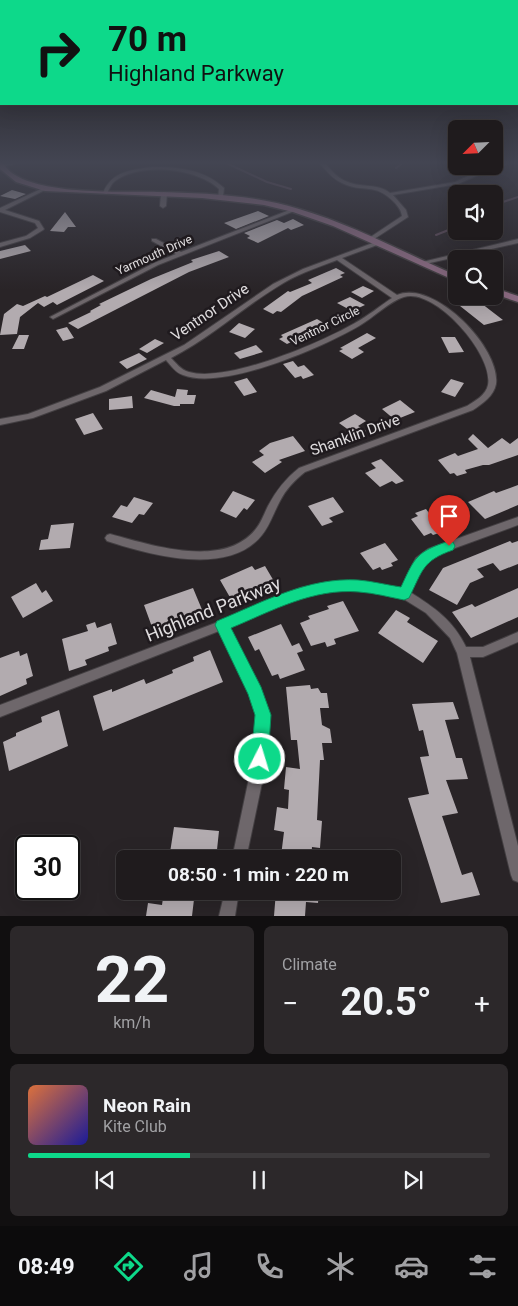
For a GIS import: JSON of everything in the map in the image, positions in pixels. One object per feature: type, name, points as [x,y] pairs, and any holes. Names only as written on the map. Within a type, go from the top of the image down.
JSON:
[{"type":"main road","points":[[264,205],[294,210],[374,241],[448,275]]},
{"type":"main road","points":[[503,294],[518,299]]},
{"type":"street","name":"Ventnor Drive","points":[[0,422],[30,416],[103,389],[187,347],[275,285],[305,270],[374,241],[404,217],[403,210],[399,205]]},
{"type":"street","points":[[0,210],[37,222],[41,229],[28,237],[0,245]]},
{"type":"street","name":"Yarmouth Drive","points":[[54,317],[156,264],[294,210]]},
{"type":"street","points":[[154,240],[180,254]]},
{"type":"street","points":[[421,263],[518,241]]},
{"type":"street","points":[[337,258],[396,296]]},
{"type":"street","name":"Shanklin Drive","points":[[110,538],[178,554],[204,555],[243,547],[260,530],[282,487],[302,470],[470,408],[484,399],[492,386],[493,374],[488,359],[479,344],[463,326],[433,300],[417,294],[396,296]]},
{"type":"street","name":"Ventnor Circle","points":[[167,357],[178,370],[188,375],[204,376],[238,370],[290,356],[320,344],[368,318],[390,304],[396,296]]},
{"type":"street","points":[[404,594],[420,561],[432,552],[518,521]]},
{"type":"street","name":"Highland Parkway","points":[[0,711],[222,625],[300,592],[320,588],[358,586],[404,594],[436,616],[454,634],[464,652],[518,875]]},
{"type":"street","points":[[222,625],[255,692],[263,715],[260,759],[241,850]]},
{"type":"street","points":[[464,652],[483,652],[518,637]]},
{"type":"street","points":[[227,916],[230,900]]},
{"type":"building","points":[[258,211],[269,216],[236,229],[224,223]]},
{"type":"building","points":[[65,212],[76,227],[68,227],[64,232],[50,231]]},
{"type":"building","points":[[293,219],[304,225],[291,230],[288,228],[258,243],[247,238],[250,236],[244,233],[277,220],[284,223]]},
{"type":"building","points":[[25,245],[31,251],[0,259],[0,251]]},
{"type":"building","points":[[219,251],[229,257],[189,272],[78,329],[68,323],[91,312],[101,305],[99,304],[151,279],[193,262],[191,260]]},
{"type":"building","points":[[336,268],[345,273],[340,275],[343,277],[302,296],[281,312],[277,311],[273,314],[263,309],[288,291],[290,292],[312,283],[308,280]]},
{"type":"building","points":[[93,275],[104,281],[57,305],[53,302],[44,307],[38,303],[20,317],[17,334],[0,335],[4,314],[17,304],[23,306],[45,296],[47,297]]},
{"type":"building","points":[[363,286],[374,291],[362,298],[351,292]]},
{"type":"building","points":[[350,297],[365,305],[352,311],[337,303]]},
{"type":"building","points":[[459,305],[483,305],[503,320],[484,325]]},
{"type":"building","points":[[317,319],[327,325],[287,344],[279,339],[283,337],[281,335]]},
{"type":"building","points":[[239,323],[255,329],[245,338],[229,332]]},
{"type":"building","points":[[67,327],[74,338],[63,341],[56,330]]},
{"type":"building","points":[[367,333],[376,338],[358,348],[364,352],[352,359],[339,351],[343,349],[340,348]]},
{"type":"building","points":[[19,335],[29,335],[24,349],[12,349]]},
{"type":"building","points":[[441,337],[455,337],[464,352],[449,353]]},
{"type":"building","points":[[155,339],[164,343],[147,353],[139,349]]},
{"type":"building","points":[[256,345],[263,352],[240,359],[234,353]]},
{"type":"building","points":[[139,353],[147,359],[127,369],[119,362]]},
{"type":"building","points":[[293,361],[298,367],[304,365],[314,375],[303,379],[301,376],[295,378],[283,364]]},
{"type":"building","points":[[247,378],[257,392],[244,396],[234,382]]},
{"type":"building","points":[[451,379],[464,383],[455,397],[441,392]]},
{"type":"building","points":[[177,389],[188,390],[187,395],[196,395],[194,404],[174,406],[144,398],[151,390],[175,397]]},
{"type":"building","points":[[132,396],[133,408],[109,410],[109,399]]},
{"type":"building","points":[[400,400],[415,412],[395,420],[382,409]]},
{"type":"building","points":[[93,413],[103,429],[84,435],[75,419]]},
{"type":"building","points":[[355,414],[366,421],[358,426],[366,431],[357,436],[339,423]]},
{"type":"building","points":[[473,434],[488,448],[502,438],[510,444],[518,438],[518,455],[489,465],[465,470],[467,473],[457,476],[454,473],[450,474],[438,460],[455,453],[458,456],[478,449],[468,439]]},
{"type":"building","points":[[293,436],[305,451],[279,460],[282,462],[265,473],[252,462],[264,455],[259,451],[270,443]]},
{"type":"building","points":[[381,459],[404,481],[396,484],[392,481],[380,487],[365,473],[376,468],[371,463]]},
{"type":"building","points":[[518,485],[518,505],[485,519],[468,502],[494,491],[496,493]]},
{"type":"building","points":[[233,491],[255,500],[247,510],[244,508],[236,518],[220,511]]},
{"type":"building","points":[[134,497],[153,503],[144,515],[139,514],[132,523],[112,517],[121,505],[127,507]]},
{"type":"building","points":[[333,497],[344,512],[329,518],[333,522],[322,526],[308,506]]},
{"type":"building","points":[[448,507],[466,528],[453,532],[451,529],[424,536],[411,519],[418,516],[415,513],[426,509],[429,513]]},
{"type":"building","points":[[74,523],[70,548],[39,550],[41,540],[48,539],[51,525]]},
{"type":"building","points":[[510,541],[512,543],[518,541],[518,564],[500,571],[493,563],[477,569],[484,577],[470,583],[457,605],[429,590],[443,568]]},
{"type":"building","points":[[385,543],[398,560],[391,563],[393,566],[382,570],[380,567],[373,570],[360,553]]},
{"type":"building","points":[[252,566],[255,570],[265,566],[275,583],[266,587],[269,591],[235,606],[220,580]]},
{"type":"building","points":[[36,583],[42,593],[46,590],[53,601],[23,618],[11,597]]},
{"type":"building","points":[[193,588],[203,612],[198,614],[200,618],[171,629],[172,632],[156,638],[144,605]]},
{"type":"building","points":[[518,588],[518,617],[471,638],[452,612],[472,604],[475,607]]},
{"type":"building","points":[[343,601],[359,631],[334,639],[336,644],[327,647],[325,642],[311,646],[300,623],[310,619],[308,616],[329,609],[327,606]]},
{"type":"building","points":[[396,610],[410,618],[407,622],[438,641],[423,663],[378,633]]},
{"type":"building","points":[[95,622],[97,628],[111,623],[117,644],[108,647],[109,651],[85,660],[87,665],[69,671],[62,639],[88,631],[86,625]]},
{"type":"building","points":[[281,624],[292,646],[299,643],[303,651],[297,653],[305,670],[280,679],[278,674],[272,676],[259,649],[255,651],[248,637]]},
{"type":"building","points":[[210,650],[223,682],[103,731],[93,696],[112,689],[112,692],[144,679],[146,684],[173,673],[172,670],[194,661],[193,657]]},
{"type":"building","points":[[19,651],[20,656],[27,653],[33,676],[26,679],[27,684],[0,696],[0,658]]},
{"type":"building","points":[[310,685],[311,689],[318,688],[321,693],[327,693],[329,708],[320,708],[322,725],[330,729],[332,743],[322,743],[324,760],[320,760],[317,820],[322,821],[320,848],[312,847],[312,850],[282,850],[284,832],[274,830],[277,807],[288,809],[289,790],[284,789],[286,767],[300,769],[297,740],[291,740],[286,687]]},
{"type":"building","points":[[453,702],[459,719],[445,720],[456,758],[462,758],[468,779],[446,780],[458,813],[442,816],[462,875],[472,872],[480,895],[441,903],[408,798],[429,794],[420,757],[429,756],[423,730],[419,731],[412,704]]},
{"type":"building","points":[[59,710],[68,746],[9,771],[3,742],[16,736],[16,733],[42,722],[41,717]]},
{"type":"building","points":[[174,827],[219,831],[217,850],[170,850]]},
{"type":"building","points":[[163,900],[194,900],[192,916],[146,916],[148,903],[162,905]]},
{"type":"building","points":[[275,900],[318,900],[318,903],[306,902],[305,916],[274,916]]},
{"type":"waterway","points":[[436,235],[448,230]]},
{"type":"route","points":[[260,759],[263,715],[255,692],[222,625],[300,592],[320,588],[358,586],[404,594],[420,561],[432,552],[449,546]]}]
